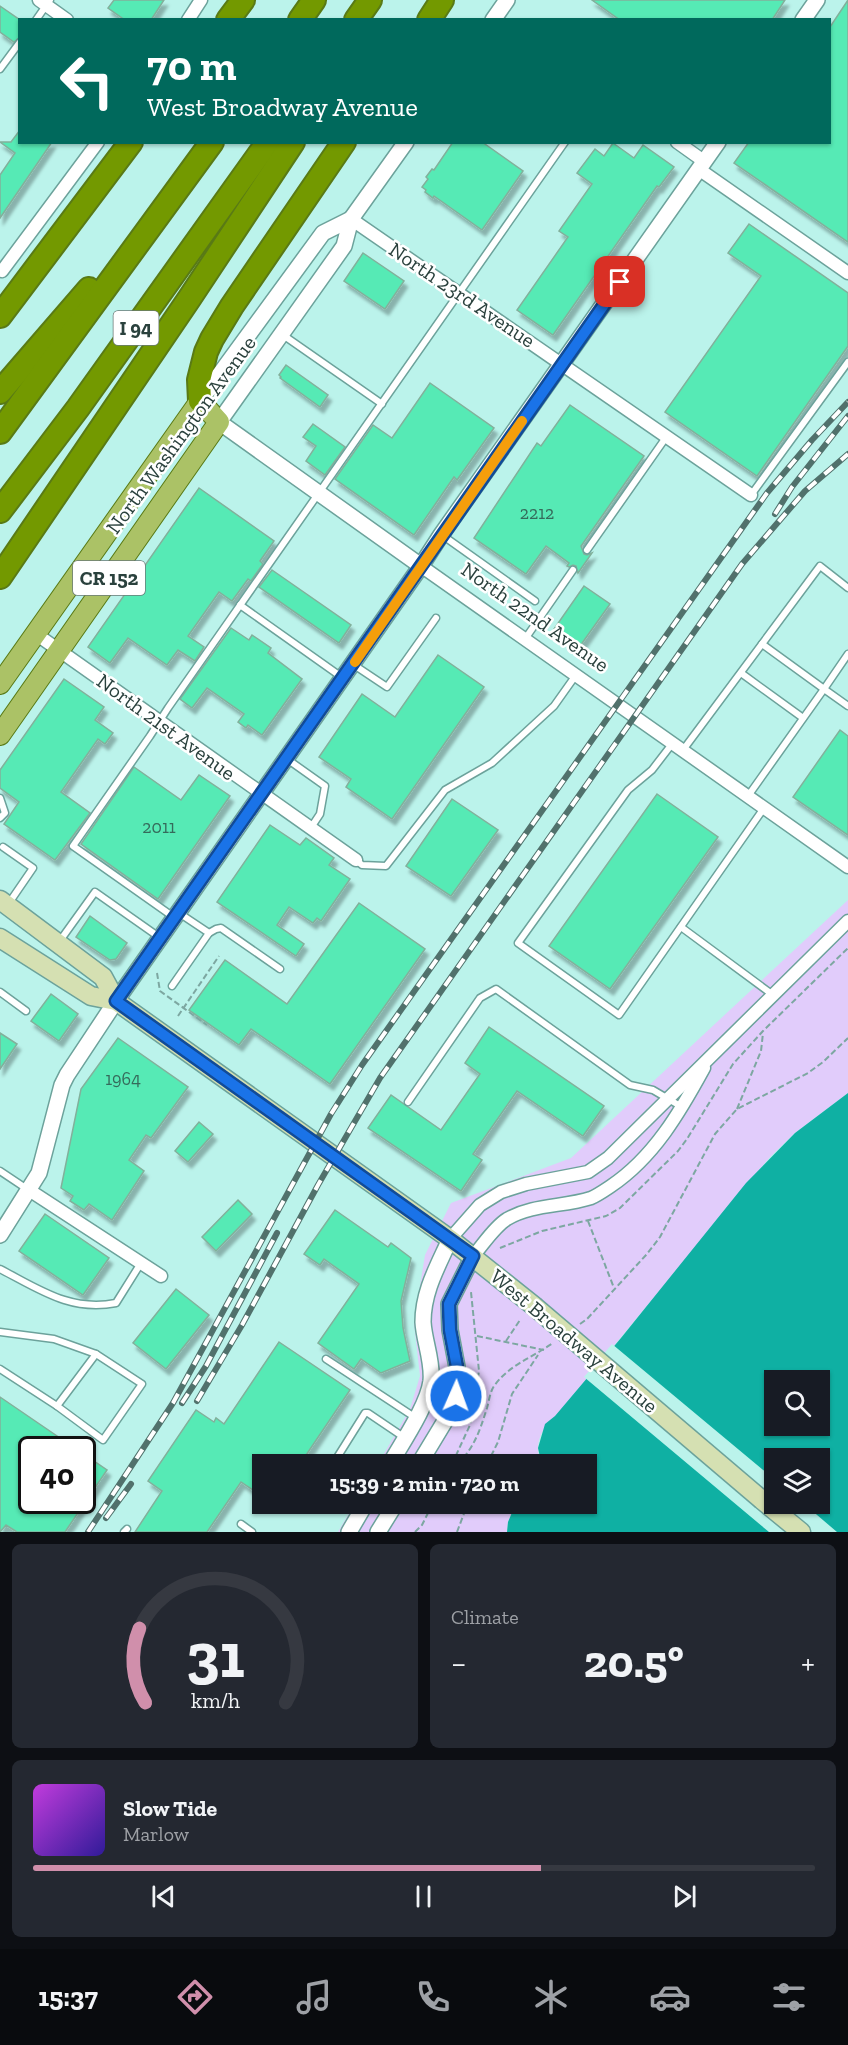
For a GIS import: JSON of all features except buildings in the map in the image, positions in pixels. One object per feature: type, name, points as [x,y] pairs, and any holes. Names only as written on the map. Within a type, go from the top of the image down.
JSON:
[{"type":"highway","points":[[230,18],[243,0]]},
{"type":"highway","points":[[301,18],[314,0]]},
{"type":"highway","points":[[357,18],[370,0]]},
{"type":"highway","points":[[375,18],[387,0]]},
{"type":"highway","points":[[430,18],[442,0]]},
{"type":"highway","points":[[0,316],[129,144]]},
{"type":"highway","name":"I 94","points":[[0,432],[211,144]]},
{"type":"highway","name":"I 94","points":[[0,511],[78,408],[267,144]]},
{"type":"highway","points":[[0,577],[111,416],[291,144]]},
{"type":"highway","points":[[200,401],[199,380],[202,367],[206,352],[217,331],[344,144]]},
{"type":"highway","points":[[0,392],[188,175]]},
{"type":"main road","name":"North 22nd Avenue","points":[[200,401],[219,422]]},
{"type":"main road","name":"North Washington Avenue","points":[[0,684],[200,401]]},
{"type":"main road","name":"North Washington Avenue","points":[[0,735],[219,422]]},
{"type":"main road","name":"West Broadway Avenue","points":[[3,903],[103,977],[116,1001]]},
{"type":"main road","name":"West Broadway Avenue","points":[[0,938],[91,996],[116,1001],[473,1256],[801,1532]]},
{"type":"street","points":[[189,18],[201,0]]},
{"type":"street","points":[[496,18],[507,0]]},
{"type":"street","points":[[804,18],[817,0]]},
{"type":"street","points":[[45,2],[65,18]]},
{"type":"street","points":[[1,270],[96,144]]},
{"type":"street","name":"North Washington Avenue","points":[[219,422],[344,246],[351,219],[405,144]]},
{"type":"street","points":[[679,144],[702,166],[848,273]]},
{"type":"street","points":[[0,1235],[39,1173],[62,1085],[116,1001],[717,144]]},
{"type":"street","name":"North Washington Avenue","points":[[200,401],[323,233],[351,219]]},
{"type":"street","name":"North 23rd Avenue","points":[[351,219],[752,495]]},
{"type":"street","name":"North 22nd Avenue","points":[[219,422],[672,744],[848,866]]},
{"type":"street","name":"North 21st Avenue","points":[[36,634],[356,861]]},
{"type":"street","points":[[396,1454],[417,1419],[431,1382],[423,1322],[427,1287],[450,1239],[480,1205],[501,1192],[526,1184],[588,1172],[608,1158],[848,921]]},
{"type":"street","points":[[425,1454],[445,1421],[456,1396],[457,1367],[450,1330],[449,1304],[473,1256],[505,1220],[529,1209],[593,1197],[623,1177],[662,1138],[683,1107],[711,1055]]},
{"type":"street","points":[[29,1190],[161,1276]]},
{"type":"street","points":[[349,1532],[360,1514]]},
{"type":"street","points":[[378,1532],[389,1514]]},
{"type":"lane","points":[[37,18],[45,2]]},
{"type":"lane","points":[[0,69],[18,45]]},
{"type":"lane","points":[[209,933],[177,915],[73,846],[564,144]]},
{"type":"lane","points":[[283,334],[382,404]]},
{"type":"lane","points":[[752,495],[848,362]]},
{"type":"lane","points":[[587,550],[667,436]]},
{"type":"lane","points":[[441,535],[535,601]]},
{"type":"lane","points":[[683,751],[820,566],[848,588]]},
{"type":"lane","points":[[525,639],[573,570]]},
{"type":"lane","points":[[240,605],[343,678]]},
{"type":"lane","points":[[353,664],[387,687],[436,618]]},
{"type":"lane","points":[[762,644],[848,706]]},
{"type":"lane","points":[[748,796],[848,654]]},
{"type":"lane","points":[[741,673],[803,718]]},
{"type":"lane","points":[[356,861],[362,865],[386,866],[445,790],[492,763],[554,706],[576,675]]},
{"type":"lane","points":[[672,744],[652,770],[628,790],[518,943],[619,1015],[764,808]]},
{"type":"lane","points":[[287,759],[325,786],[320,814],[310,829]]},
{"type":"lane","points":[[0,798],[5,813],[0,818]]},
{"type":"lane","points":[[3,847],[33,868],[3,903]]},
{"type":"lane","points":[[57,945],[95,892],[161,938]]},
{"type":"lane","points":[[681,927],[773,995]]},
{"type":"lane","points":[[172,986],[209,933],[216,928],[221,928],[280,969]]},
{"type":"lane","points":[[408,1102],[480,998],[496,989],[630,1085],[653,1090],[683,1107]]},
{"type":"lane","points":[[0,992],[26,1011]]},
{"type":"lane","points":[[0,1171],[29,1190]]},
{"type":"lane","points":[[0,1269],[66,1303],[99,1307],[116,1303],[141,1263]]},
{"type":"lane","points":[[0,1332],[54,1339],[96,1354],[142,1384],[103,1440],[57,1406],[0,1369]]},
{"type":"lane","points":[[57,1406],[96,1354]]},
{"type":"lane","points":[[326,1359],[417,1419]]},
{"type":"lane","points":[[339,1454],[365,1413],[405,1438]]},
{"type":"lane","points":[[241,1524],[252,1532]]},
{"type":"path","points":[[737,1109],[761,1051],[763,1031],[848,948]]},
{"type":"path","points":[[178,1016],[219,956]]},
{"type":"path","points":[[157,973],[160,991],[207,1025]]},
{"type":"path","points":[[578,1325],[587,1319],[660,1237],[715,1134],[725,1120],[737,1109],[808,1073],[848,1038]]},
{"type":"path","points":[[588,1221],[614,1288]]},
{"type":"path","points":[[506,1341],[520,1320]]},
{"type":"path","points":[[477,1336],[544,1350]]},
{"type":"path","points":[[468,1454],[480,1429],[493,1388],[514,1365],[540,1353],[561,1337]]},
{"type":"path","points":[[492,1454],[498,1442],[512,1394],[540,1353]]},
{"type":"path","points":[[415,1532],[428,1514]]},
{"type":"path","points":[[457,1532],[464,1514]]},
{"type":"shaded area","points":[[848,900],[848,1093],[795,1133],[770,1157],[546,1427],[538,1444],[538,1454],[384,1454],[410,1409],[420,1376],[414,1323],[425,1255],[451,1203],[571,1158]]},
{"type":"shaded area","points":[[349,1514],[511,1514],[507,1532],[338,1532]]},
{"type":"water","points":[[848,1093],[848,1532],[507,1532],[511,1514],[597,1514],[597,1454],[539,1454],[538,1448],[545,1424],[555,1416],[621,1338],[746,1183],[795,1133]]},
{"type":"pier","points":[[612,1344],[764,1471],[764,1514],[816,1514],[837,1532],[769,1532],[584,1377]]},
{"type":"railway","points":[[88,1532],[173,1403],[331,1114],[362,1065],[767,493],[848,402]]},
{"type":"railway","points":[[775,514],[792,487],[848,416]]},
{"type":"railway","points":[[197,1401],[380,1078],[742,564],[805,491],[848,454]]},
{"type":"railway","points":[[182,1403],[206,1366],[277,1233]]},
{"type":"railway","points":[[106,1518],[131,1484]]},
{"type":"slow traffic","points":[[355,662],[522,421]]},
{"type":"route","points":[[456,1396],[457,1367],[450,1330],[449,1304],[473,1256],[116,1001],[620,282]]}]
